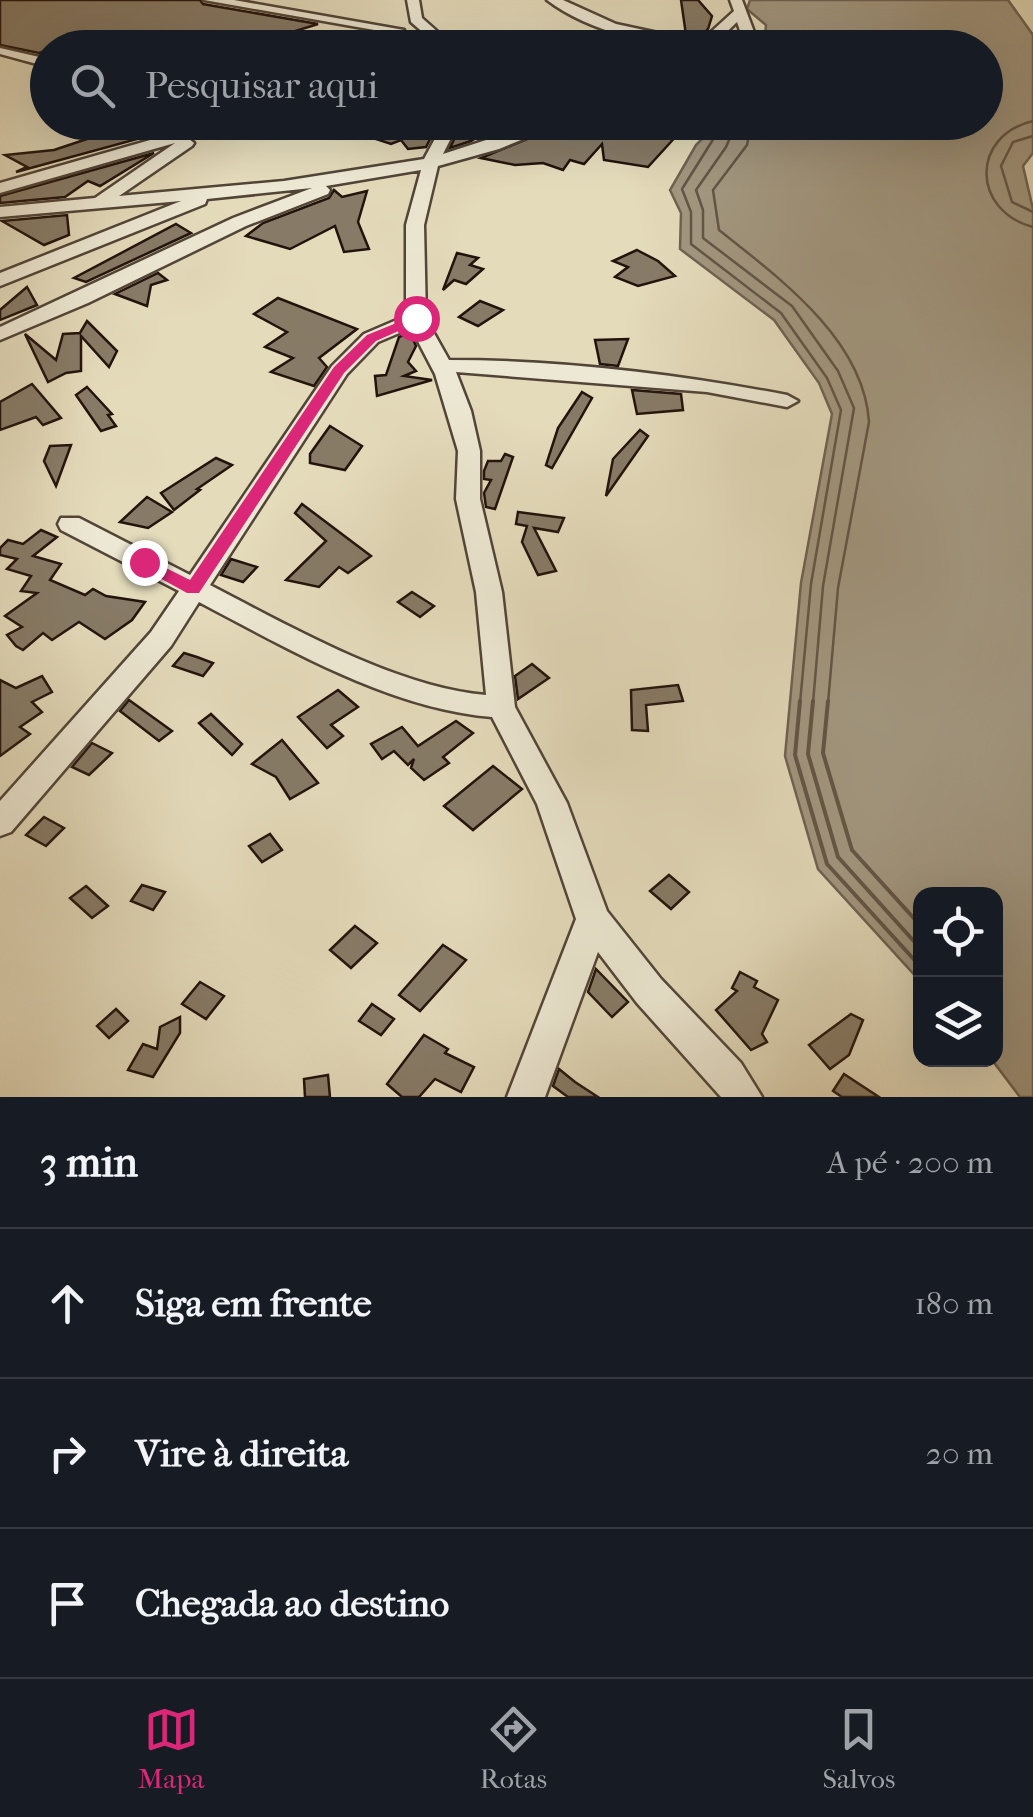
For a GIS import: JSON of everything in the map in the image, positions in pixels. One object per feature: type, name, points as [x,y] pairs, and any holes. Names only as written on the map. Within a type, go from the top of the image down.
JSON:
[{"type":"street","points":[[210,0],[397,30],[416,19]]},
{"type":"street","points":[[414,0],[416,19],[429,30]]},
{"type":"street","points":[[553,0],[626,30]]},
{"type":"street","points":[[717,30],[737,6],[746,30]]},
{"type":"street","points":[[1,51],[30,58]]},
{"type":"street","points":[[0,188],[174,140]]},
{"type":"street","points":[[99,201],[191,140]]},
{"type":"street","points":[[443,140],[431,162],[415,225],[416,318],[460,411],[468,450],[468,499],[489,592],[500,706],[552,803],[593,918],[649,991],[743,1097]]},
{"type":"street","points":[[0,334],[50,314],[208,235],[295,199],[511,140]]},
{"type":"street","points":[[0,212],[380,174]]},
{"type":"street","points":[[205,194],[208,235]]},
{"type":"street","points":[[0,280],[205,194]]},
{"type":"street","points":[[0,823],[144,660],[339,370],[371,338],[416,318]]},
{"type":"street","points":[[442,366],[707,386],[787,401]]},
{"type":"street","points":[[70,524],[290,638],[409,690],[449,703],[500,706]]},
{"type":"street","points":[[526,1097],[593,918]]},
{"type":"water","points":[[750,0],[1008,0],[1033,35],[1033,153],[1023,166],[1033,209],[1033,1097],[1020,1097],[997,1067],[1003,1067],[1003,887],[913,887],[913,973],[818,869],[785,756],[801,583],[832,414],[819,383],[774,320],[680,249],[681,213],[670,190],[701,140],[1003,140],[1003,30],[766,30],[766,25],[747,9]]},
{"type":"building","points":[[0,0],[200,0],[203,4],[318,24],[299,30],[30,30],[30,51],[0,45]]},
{"type":"building","points":[[681,0],[698,0],[712,16],[708,29],[685,30]]},
{"type":"building","points":[[84,140],[134,140],[16,172],[27,167],[5,155],[54,150]]},
{"type":"building","points":[[401,140],[430,140],[426,147],[408,149]]},
{"type":"building","points":[[454,140],[473,140],[471,141],[450,148]]},
{"type":"building","points":[[524,140],[673,140],[648,167],[604,160],[602,144],[584,164],[570,160],[563,170],[543,163],[515,165],[481,158]]},
{"type":"building","points":[[154,153],[100,186],[88,181],[65,197],[0,203],[0,196]]},
{"type":"building","points":[[334,190],[342,197],[367,191],[358,222],[369,249],[344,252],[335,226],[290,249],[246,236],[263,223],[329,198]]},
{"type":"building","points":[[67,215],[69,235],[44,245],[2,221]]},
{"type":"building","points":[[176,224],[191,233],[86,282],[74,278]]},
{"type":"building","points":[[637,250],[675,276],[638,286],[615,277],[628,267],[613,261]]},
{"type":"building","points":[[457,253],[478,258],[470,265],[483,269],[466,284],[454,280],[443,290]]},
{"type":"building","points":[[158,273],[167,280],[151,285],[147,306],[115,294]]},
{"type":"building","points":[[27,287],[37,305],[0,320],[0,310]]},
{"type":"building","points":[[278,298],[357,329],[319,358],[327,367],[314,386],[271,372],[293,358],[265,347],[287,332],[254,314]]},
{"type":"building","points":[[480,301],[503,310],[478,326],[459,317]]},
{"type":"building","points":[[87,321],[117,351],[109,367],[81,336],[81,371],[48,382],[25,334],[56,360],[63,334],[80,333]]},
{"type":"building","points":[[399,337],[412,337],[416,346],[408,362],[416,371],[404,376],[432,380],[377,396],[375,376],[386,375]]},
{"type":"building","points":[[628,339],[618,366],[600,364],[595,340]]},
{"type":"building","points":[[32,384],[61,418],[43,425],[36,417],[0,430],[0,402]]},
{"type":"building","points":[[87,387],[112,414],[108,415],[116,426],[101,431],[76,395]]},
{"type":"building","points":[[632,390],[681,394],[683,410],[637,414]]},
{"type":"building","points":[[582,392],[592,398],[552,468],[546,465],[558,428]]},
{"type":"building","points":[[330,426],[362,446],[345,470],[310,463],[310,454]]},
{"type":"building","points":[[640,430],[648,436],[606,496],[613,459]]},
{"type":"building","points":[[71,445],[56,486],[44,461],[50,446]]},
{"type":"building","points":[[505,454],[513,457],[495,509],[486,507],[484,493],[491,480],[484,479],[484,471],[488,461],[501,461]]},
{"type":"building","points":[[216,458],[232,465],[174,510],[161,493]]},
{"type":"building","points":[[147,497],[172,512],[148,528],[120,522]]},
{"type":"building","points":[[302,504],[371,556],[348,573],[339,567],[319,587],[286,580],[326,541],[295,513]]},
{"type":"building","points":[[518,512],[564,518],[558,532],[534,528],[556,571],[538,575],[522,542],[527,526],[516,524]]},
{"type":"building","points":[[41,530],[57,537],[33,556],[61,564],[50,580],[85,595],[93,589],[106,596],[145,602],[132,620],[105,639],[79,622],[52,640],[43,633],[23,650],[16,646],[7,635],[22,627],[5,616],[37,593],[21,591],[31,576],[7,569],[17,559],[0,555],[0,548],[8,540],[23,544]]},
{"type":"building","points":[[231,559],[257,567],[243,582],[221,575]]},
{"type":"building","points":[[412,592],[434,606],[420,617],[398,602]]},
{"type":"building","points":[[184,653],[213,663],[203,676],[173,666]]},
{"type":"building","points":[[532,664],[549,678],[518,699],[515,676]]},
{"type":"building","points":[[42,676],[52,692],[32,702],[42,712],[20,727],[30,734],[0,756],[0,680],[16,688]]},
{"type":"building","points":[[678,685],[683,701],[646,705],[648,731],[632,730],[631,690]]},
{"type":"building","points":[[338,690],[358,707],[331,725],[343,736],[327,748],[298,717]]},
{"type":"building","points":[[129,700],[172,731],[159,741],[120,711]]},
{"type":"building","points":[[211,714],[242,744],[232,755],[199,723]]},
{"type":"building","points":[[456,721],[473,733],[443,757],[449,763],[424,780],[411,768],[414,759],[408,765],[394,751],[382,759],[371,744],[402,727],[418,746]]},
{"type":"building","points":[[282,740],[318,783],[290,799],[276,777],[252,764]]},
{"type":"building","points":[[92,743],[112,753],[89,775],[72,767]]},
{"type":"building","points":[[493,766],[522,789],[473,830],[444,806]]},
{"type":"building","points":[[44,817],[64,828],[46,846],[26,835]]},
{"type":"building","points":[[270,834],[282,850],[262,862],[249,846]]},
{"type":"building","points":[[669,875],[689,892],[671,909],[650,891]]},
{"type":"building","points":[[142,885],[165,892],[153,910],[131,901]]},
{"type":"building","points":[[86,886],[108,906],[92,918],[70,898]]},
{"type":"building","points":[[355,926],[377,943],[351,968],[330,950]]},
{"type":"building","points":[[443,945],[466,960],[420,1011],[399,995]]},
{"type":"building","points":[[596,969],[628,1002],[612,1017],[588,992]]},
{"type":"building","points":[[740,972],[757,981],[754,987],[778,1000],[762,1034],[767,1042],[751,1050],[716,1010],[737,991],[732,988]]},
{"type":"building","points":[[200,982],[224,996],[206,1019],[182,1004]]},
{"type":"building","points":[[372,1004],[394,1019],[381,1035],[359,1021]]},
{"type":"building","points":[[116,1009],[128,1021],[109,1038],[97,1026]]},
{"type":"building","points":[[851,1014],[863,1020],[849,1055],[830,1069],[809,1045]]},
{"type":"building","points":[[180,1017],[180,1033],[153,1077],[128,1070],[143,1044],[157,1049],[160,1027]]},
{"type":"building","points":[[424,1035],[448,1049],[445,1053],[474,1067],[461,1092],[435,1079],[419,1097],[402,1097],[387,1084]]},
{"type":"building","points":[[559,1069],[598,1097],[568,1097],[553,1086]]},
{"type":"building","points":[[844,1074],[879,1097],[842,1097],[833,1091]]},
{"type":"building","points":[[328,1075],[330,1097],[305,1097],[304,1079]]},
{"type":"route","points":[[144,562],[193,589],[339,370],[371,338],[416,318]]}]
